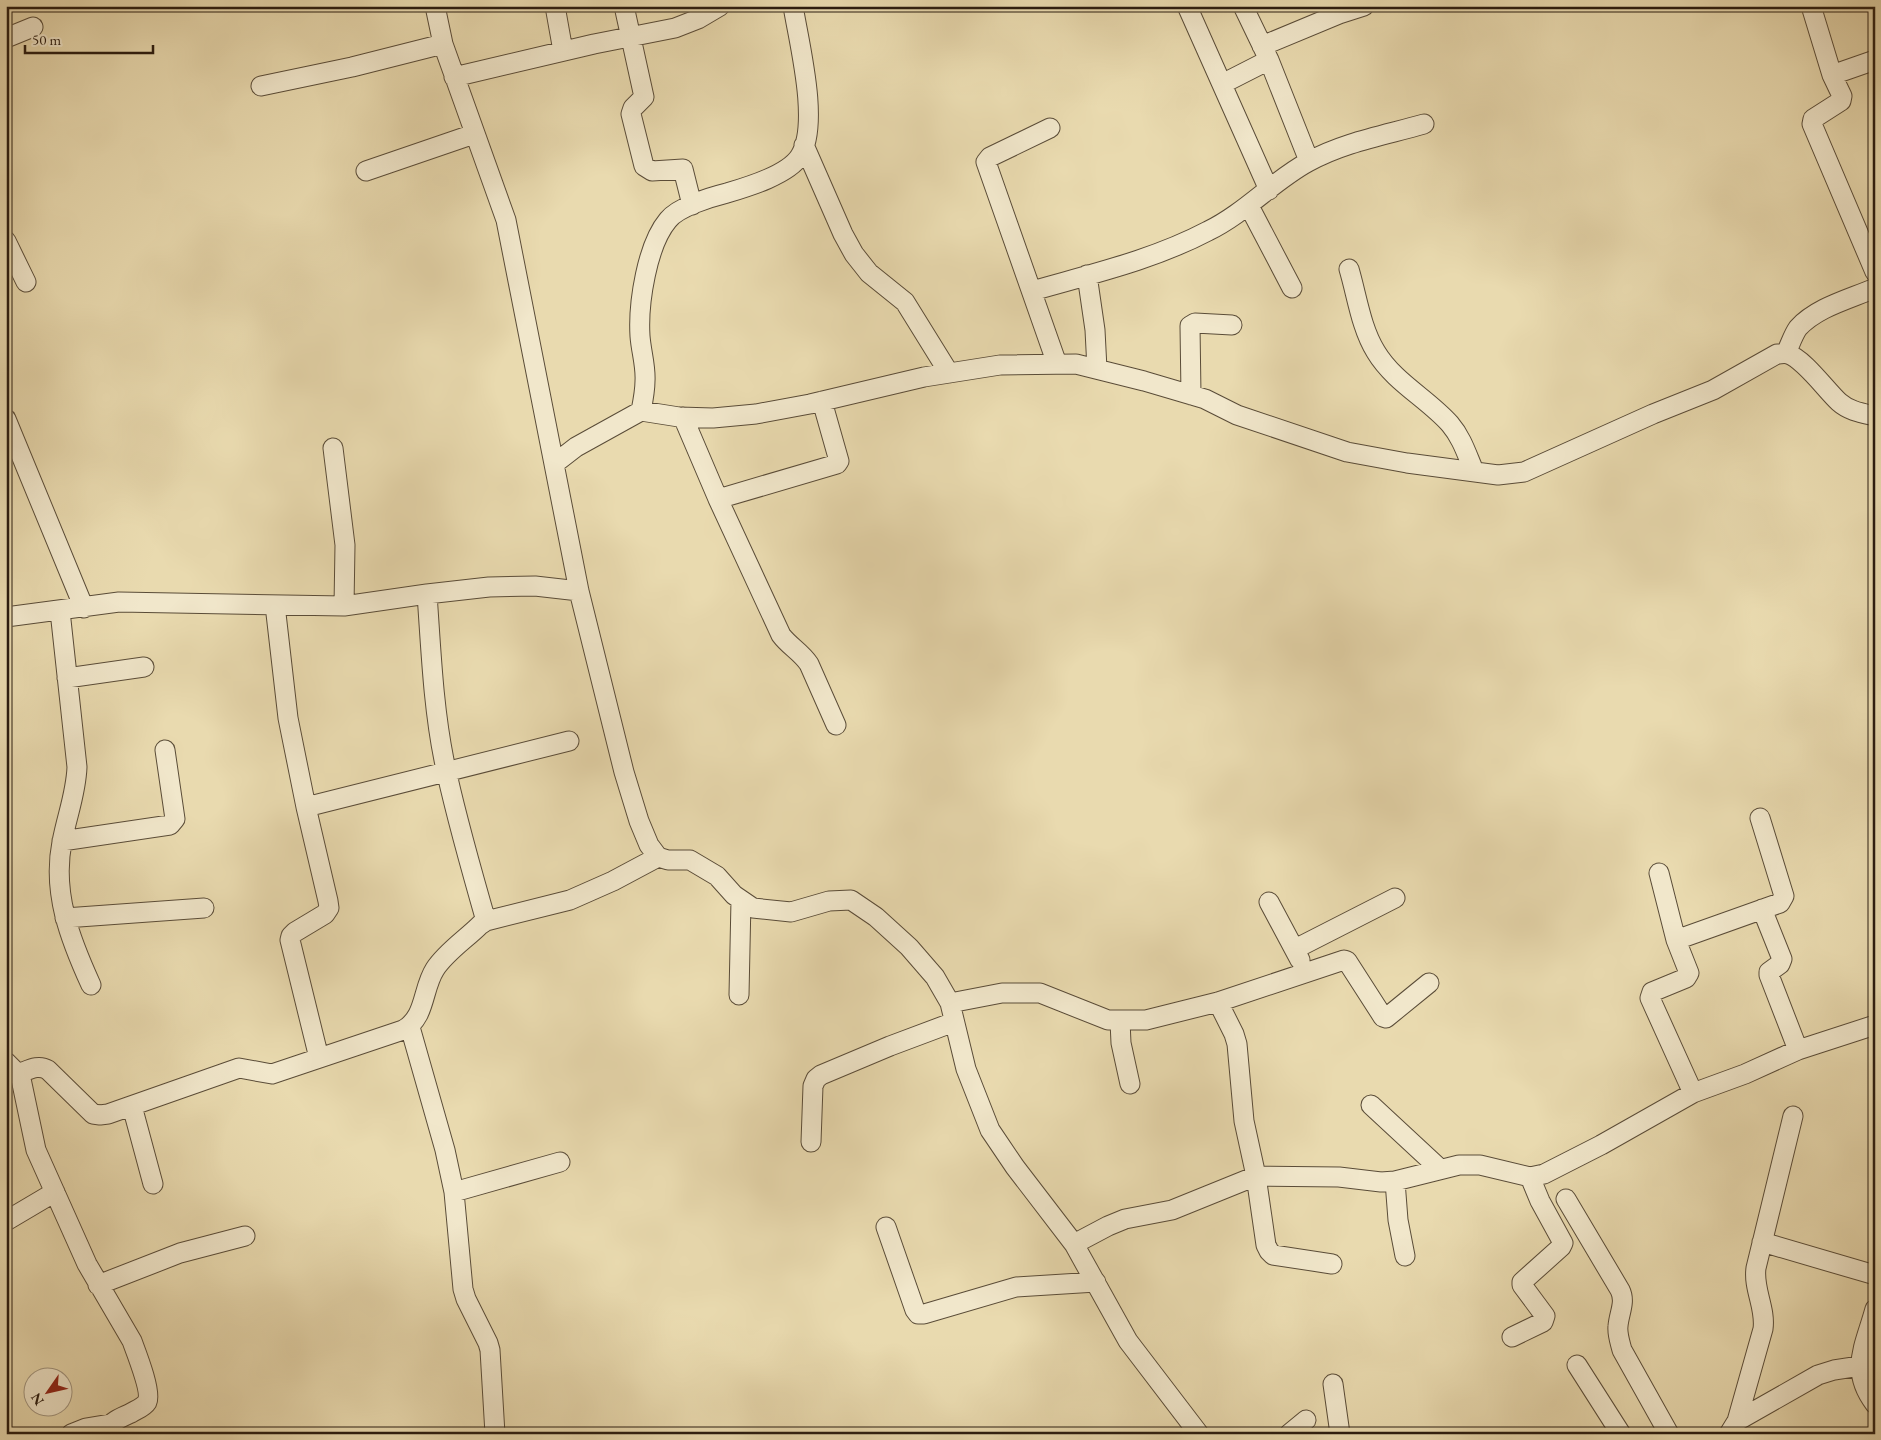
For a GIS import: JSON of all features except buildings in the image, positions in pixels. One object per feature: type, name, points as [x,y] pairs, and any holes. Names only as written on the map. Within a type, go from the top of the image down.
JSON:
[{"type":"street","points":[[435,6],[443,44],[506,220],[579,591],[624,772],[649,845],[658,857],[668,860],[690,860],[717,876],[734,895],[753,908],[791,912],[829,901],[851,900],[876,917],[908,947],[935,977],[950,1003],[966,1069],[990,1130],[1015,1167],[1074,1244],[1128,1341],[1199,1434]]},
{"type":"street","points":[[555,6],[562,51]]},
{"type":"street","points":[[624,6],[644,98],[634,108],[632,114],[644,166],[652,171],[683,169],[692,205]]},
{"type":"street","points":[[454,76],[562,51],[675,28],[720,6]]},
{"type":"street","points":[[641,411],[645,380],[640,334],[644,282],[654,244],[669,218],[700,201],[751,186],[788,168],[800,156],[808,132],[808,102],[793,6]]},
{"type":"street","points":[[1187,6],[1269,190]]},
{"type":"street","points":[[1243,6],[1266,53],[1309,161]]},
{"type":"street","points":[[1222,84],[1266,53],[1338,10],[1364,6]]},
{"type":"street","points":[[1811,6],[1832,75],[1842,96],[1841,101],[1816,117],[1812,124],[1875,272]]},
{"type":"street","points":[[6,38],[32,27]]},
{"type":"street","points":[[261,86],[352,67],[443,44]]},
{"type":"street","points":[[1832,75],[1875,60]]},
{"type":"street","points":[[1032,292],[1136,261],[1181,245],[1211,230],[1249,206],[1309,161],[1336,149],[1424,124]]},
{"type":"street","points":[[1050,128],[990,157],[986,162],[1058,364]]},
{"type":"street","points":[[366,171],[474,134]]},
{"type":"street","points":[[804,145],[843,234],[854,254],[869,273],[904,302],[949,373]]},
{"type":"street","points":[[1249,206],[1292,288]]},
{"type":"street","points":[[6,241],[26,282]]},
{"type":"street","points":[[1349,269],[1368,337],[1376,353],[1388,368],[1448,422],[1458,435],[1474,471]]},
{"type":"street","points":[[1087,276],[1095,330],[1097,369]]},
{"type":"street","points":[[1786,353],[1797,330],[1806,320],[1818,312],[1875,288]]},
{"type":"street","points":[[1191,395],[1190,326],[1195,323],[1232,325]]},
{"type":"street","points":[[554,464],[576,447],[641,411],[683,417],[713,418],[756,414],[924,377],[1000,366],[1076,364],[1205,399],[1236,415],[1347,452],[1407,463],[1498,475],[1524,472],[1653,414],[1713,390],[1777,354],[1786,353],[1800,362],[1840,402],[1856,412],[1875,416]]},
{"type":"street","points":[[718,499],[837,464],[839,461],[822,401]]},
{"type":"street","points":[[683,417],[718,499],[781,635],[788,645],[806,659],[836,725]]},
{"type":"street","points":[[6,419],[84,608]]},
{"type":"street","points":[[333,448],[345,545],[344,606]]},
{"type":"street","points":[[6,617],[119,602],[344,606],[427,594],[489,588],[535,586],[579,591]]},
{"type":"street","points":[[427,594],[434,693],[447,770],[461,833],[486,921]]},
{"type":"street","points":[[275,605],[288,718],[328,908],[326,914],[296,932],[290,940],[319,1058]]},
{"type":"street","points":[[60,611],[77,767],[76,786],[62,841],[58,880],[65,918],[73,946],[91,985]]},
{"type":"street","points":[[67,678],[144,667]]},
{"type":"street","points":[[306,807],[568,741]]},
{"type":"street","points":[[62,841],[170,825],[174,820],[164,750]]},
{"type":"street","points":[[1676,940],[1780,903],[1784,896],[1760,818]]},
{"type":"street","points":[[71,1434],[86,1428],[110,1429],[142,1406],[147,1401],[148,1392],[132,1341],[98,1284],[36,1150],[12,1068],[43,1067],[93,1114],[100,1116],[239,1068],[272,1074],[410,1027],[419,1014],[431,977],[436,968],[486,921],[570,900],[658,857]]},
{"type":"street","points":[[1659,873],[1676,940],[1689,970],[1688,976],[1652,992],[1650,998],[1693,1094]]},
{"type":"street","points":[[1295,949],[1395,898]]},
{"type":"street","points":[[739,996],[740,900]]},
{"type":"street","points":[[1269,902],[1307,972]]},
{"type":"street","points":[[65,918],[204,908]]},
{"type":"street","points":[[1762,909],[1782,962],[1769,972],[1798,1050]]},
{"type":"street","points":[[950,1003],[1002,993],[1040,993],[1108,1020],[1146,1020],[1218,1002],[1342,960],[1347,961],[1383,1017],[1386,1018],[1429,983]]},
{"type":"street","points":[[1218,1002],[1237,1044],[1244,1122],[1256,1176],[1266,1245],[1273,1254],[1332,1264]]},
{"type":"street","points":[[1120,1021],[1121,1043],[1130,1084]]},
{"type":"street","points":[[811,1142],[813,1086],[816,1078],[890,1046],[954,1022]]},
{"type":"street","points":[[1074,1244],[1125,1219],[1172,1210],[1256,1176],[1339,1177],[1381,1182],[1396,1181],[1459,1165],[1480,1165],[1530,1177],[1544,1174],[1693,1094],[1745,1074],[1798,1050],[1875,1026]]},
{"type":"street","points":[[410,1027],[445,1150],[454,1192],[463,1289],[490,1350],[494,1434]]},
{"type":"street","points":[[1371,1105],[1440,1169]]},
{"type":"street","points":[[132,1106],[153,1184]]},
{"type":"street","points":[[1733,1427],[1764,1321],[1754,1277],[1793,1116]]},
{"type":"street","points":[[454,1192],[560,1162]]},
{"type":"street","points":[[1512,1338],[1543,1322],[1545,1319],[1545,1316],[1522,1285],[1522,1282],[1561,1247],[1563,1243],[1540,1201],[1530,1177]]},
{"type":"street","points":[[1396,1181],[1398,1220],[1405,1256]]},
{"type":"street","points":[[6,1221],[54,1192]]},
{"type":"street","points":[[1566,1199],[1624,1298],[1617,1327],[1622,1350],[1669,1434]]},
{"type":"street","points":[[886,1228],[918,1314],[924,1314],[1016,1287],[1096,1282]]},
{"type":"street","points":[[98,1284],[180,1253],[245,1236]]},
{"type":"street","points":[[1762,1242],[1875,1275]]},
{"type":"street","points":[[1875,1309],[1860,1366],[1861,1379],[1875,1404]]},
{"type":"street","points":[[1577,1365],[1622,1434]]},
{"type":"street","points":[[1733,1427],[1818,1376],[1834,1370],[1860,1366]]},
{"type":"street","points":[[1333,1384],[1340,1434]]},
{"type":"street","points":[[1289,1434],[1306,1420]]}]
